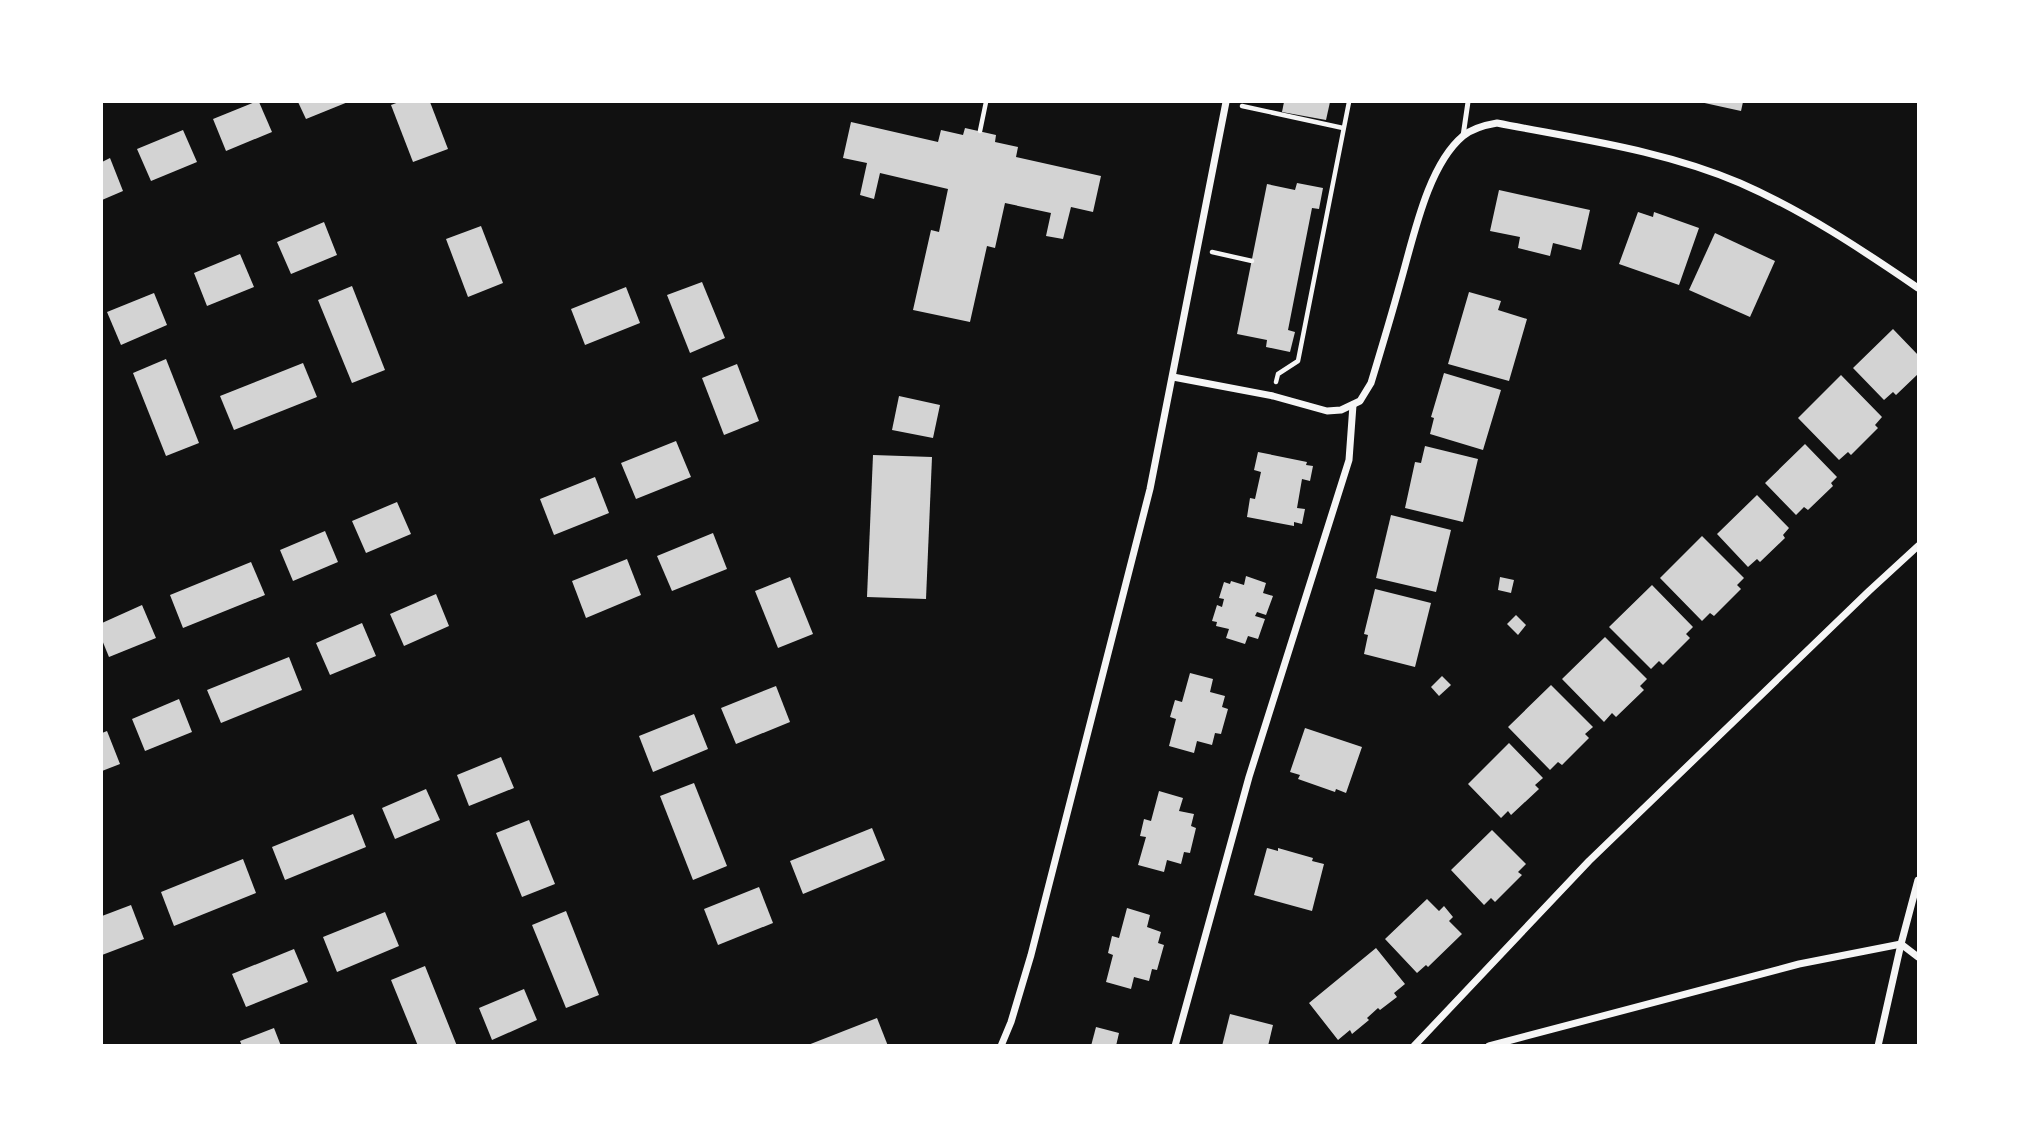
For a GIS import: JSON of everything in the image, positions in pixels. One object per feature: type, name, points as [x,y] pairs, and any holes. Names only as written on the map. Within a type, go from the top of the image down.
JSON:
[{"type":"street","points":[[1001,1045],[1011,1022],[1031,955],[1150,489],[1226,102]]},
{"type":"street","points":[[1173,377],[1273,396],[1327,411],[1341,410],[1360,401],[1371,383],[1420,215],[1435,174],[1449,151],[1463,136],[1479,126],[1497,123],[1624,148],[1684,163],[1739,183],[1839,234],[1919,288]]},
{"type":"street","points":[[1175,1045],[1249,776],[1349,460],[1353,405]]},
{"type":"street","points":[[1414,1045],[1588,861],[1919,546]]},
{"type":"street","points":[[1878,1045],[1919,880]]},
{"type":"street","points":[[1489,1045],[1798,964],[1901,944],[1919,957]]},
{"type":"lane","points":[[1463,136],[1468,102]]},
{"type":"path","points":[[980,131],[986,102]]},
{"type":"path","points":[[1226,102],[1343,128]]},
{"type":"path","points":[[1273,396],[1278,374],[1298,361],[1349,102]]},
{"type":"path","points":[[1220,253],[1252,261]]},
{"type":"building","points":[[259,102],[272,132],[226,151],[213,119]]},
{"type":"building","points":[[298,102],[348,102],[306,119]]},
{"type":"building","points":[[399,102],[430,102],[448,149],[413,162],[391,105]]},
{"type":"building","points":[[1284,102],[1330,102],[1326,120],[1282,112]]},
{"type":"building","points":[[1700,102],[1743,102],[1741,111]]},
{"type":"building","points":[[851,122],[938,142],[941,130],[963,135],[965,128],[996,135],[995,142],[1018,147],[1016,157],[1101,176],[1093,212],[1071,207],[1063,239],[1046,236],[1051,213],[1005,203],[995,248],[987,246],[970,322],[913,310],[931,230],[939,232],[948,189],[880,173],[874,199],[860,195],[867,163],[843,158]]},
{"type":"building","points":[[183,130],[197,162],[151,181],[137,149]]},
{"type":"building","points":[[110,158],[123,191],[102,200],[102,162]]},
{"type":"building","points":[[1297,183],[1323,188],[1319,209],[1312,208],[1288,330],[1295,332],[1290,352],[1266,347],[1267,340],[1237,334],[1267,184],[1295,190]]},
{"type":"building","points":[[1499,190],[1590,210],[1581,250],[1553,243],[1550,256],[1518,248],[1520,237],[1490,231]]},
{"type":"building","points":[[1638,212],[1653,217],[1654,212],[1699,228],[1679,285],[1619,264]]},
{"type":"building","points":[[324,222],[337,255],[291,274],[277,242]]},
{"type":"building","points":[[481,226],[503,283],[468,297],[446,239]]},
{"type":"building","points":[[1715,233],[1775,261],[1750,317],[1689,290]]},
{"type":"building","points":[[240,254],[254,287],[207,306],[194,273]]},
{"type":"building","points":[[702,282],[725,338],[690,353],[667,295]]},
{"type":"building","points":[[352,286],[385,370],[352,383],[318,300]]},
{"type":"building","points":[[626,287],[640,323],[585,345],[571,309]]},
{"type":"building","points":[[1469,292],[1501,301],[1498,310],[1527,319],[1509,381],[1448,364]]},
{"type":"building","points":[[154,293],[167,325],[121,345],[107,312]]},
{"type":"building","points":[[1893,329],[1918,355],[1918,374],[1896,395],[1893,392],[1884,400],[1853,368]]},
{"type":"building","points":[[166,359],[199,443],[166,456],[133,373]]},
{"type":"building","points":[[303,363],[317,397],[234,430],[220,396]]},
{"type":"building","points":[[737,364],[759,421],[724,435],[702,378]]},
{"type":"building","points":[[1444,373],[1501,390],[1483,450],[1430,434],[1434,418],[1431,417]]},
{"type":"building","points":[[1841,375],[1882,417],[1875,425],[1878,428],[1851,455],[1848,452],[1839,460],[1798,418]]},
{"type":"building","points":[[899,396],[940,405],[933,438],[892,430]]},
{"type":"building","points":[[676,441],[691,477],[636,499],[621,463]]},
{"type":"building","points":[[1805,444],[1837,477],[1831,483],[1833,486],[1808,510],[1804,507],[1796,515],[1765,483]]},
{"type":"building","points":[[1425,446],[1478,459],[1463,522],[1405,508],[1415,462],[1421,463]]},
{"type":"building","points":[[1258,452],[1307,462],[1306,465],[1313,466],[1310,481],[1302,479],[1297,508],[1305,509],[1302,524],[1294,522],[1294,526],[1247,517],[1250,498],[1255,499],[1261,472],[1254,470]]},
{"type":"building","points":[[873,455],[932,457],[926,599],[867,597]]},
{"type":"building","points":[[595,477],[609,513],[554,535],[540,499]]},
{"type":"building","points":[[1757,495],[1789,528],[1783,535],[1785,538],[1760,562],[1757,559],[1748,567],[1717,534]]},
{"type":"building","points":[[397,502],[411,534],[366,553],[352,521]]},
{"type":"building","points":[[1391,515],[1451,530],[1436,592],[1376,578]]},
{"type":"building","points":[[325,531],[338,562],[293,581],[280,550]]},
{"type":"building","points":[[713,533],[727,569],[672,591],[657,556]]},
{"type":"building","points":[[1702,536],[1744,578],[1737,585],[1741,589],[1714,616],[1710,613],[1702,621],[1660,578]]},
{"type":"building","points":[[627,559],[641,595],[586,618],[572,581]]},
{"type":"building","points":[[251,562],[265,595],[183,628],[170,595]]},
{"type":"building","points":[[1246,576],[1266,583],[1263,593],[1273,596],[1266,615],[1257,612],[1255,616],[1265,619],[1258,639],[1248,636],[1245,644],[1226,638],[1229,629],[1216,626],[1217,622],[1212,621],[1217,605],[1222,607],[1224,599],[1219,598],[1224,582],[1244,585]]},
{"type":"building","points":[[790,577],[813,634],[778,648],[755,591]]},
{"type":"building","points":[[1500,577],[1514,580],[1511,593],[1498,590]]},
{"type":"building","points":[[1652,585],[1693,627],[1686,634],[1690,638],[1663,665],[1659,661],[1651,669],[1609,627]]},
{"type":"building","points":[[1375,589],[1431,603],[1415,667],[1364,654],[1368,635],[1364,634]]},
{"type":"building","points":[[436,594],[449,626],[404,646],[390,614]]},
{"type":"building","points":[[142,605],[156,638],[109,657],[102,640],[102,623]]},
{"type":"building","points":[[1516,615],[1526,625],[1518,635],[1507,624]]},
{"type":"building","points":[[362,623],[376,656],[330,675],[316,643]]},
{"type":"building","points":[[1605,637],[1647,679],[1640,686],[1644,690],[1616,717],[1612,713],[1604,722],[1562,679]]},
{"type":"building","points":[[289,657],[302,690],[221,723],[207,690]]},
{"type":"building","points":[[1190,673],[1213,679],[1210,692],[1225,696],[1222,707],[1228,709],[1221,734],[1215,733],[1212,745],[1197,741],[1194,753],[1169,746],[1176,719],[1170,717],[1175,700],[1182,702]]},
{"type":"building","points":[[1442,676],[1451,685],[1439,696],[1431,687]]},
{"type":"building","points":[[1551,685],[1593,727],[1585,734],[1589,738],[1562,765],[1558,762],[1550,770],[1508,727]]},
{"type":"building","points":[[776,686],[790,722],[736,744],[721,708]]},
{"type":"building","points":[[179,699],[192,732],[145,751],[132,719]]},
{"type":"building","points":[[694,714],[708,749],[653,772],[639,736]]},
{"type":"building","points":[[1305,728],[1362,747],[1346,793],[1336,789],[1335,792],[1298,779],[1300,775],[1290,772]]},
{"type":"building","points":[[107,731],[120,764],[102,771],[102,733]]},
{"type":"building","points":[[1509,743],[1543,778],[1535,785],[1539,789],[1511,815],[1508,811],[1501,818],[1468,784]]},
{"type":"building","points":[[501,757],[514,788],[469,806],[457,775]]},
{"type":"building","points":[[694,783],[727,866],[693,880],[660,796]]},
{"type":"building","points":[[426,789],[440,820],[395,839],[382,808]]},
{"type":"building","points":[[1159,791],[1183,798],[1179,811],[1194,814],[1191,826],[1196,828],[1190,853],[1184,852],[1181,864],[1167,860],[1164,872],[1138,865],[1146,837],[1140,836],[1144,819],[1151,821]]},
{"type":"building","points":[[353,814],[366,847],[285,880],[272,847]]},
{"type":"building","points":[[529,820],[555,884],[522,897],[496,833]]},
{"type":"building","points":[[872,828],[885,860],[803,894],[790,861]]},
{"type":"building","points":[[1492,830],[1526,864],[1518,872],[1522,875],[1495,902],[1491,898],[1484,905],[1451,870]]},
{"type":"building","points":[[1267,848],[1278,851],[1278,848],[1324,864],[1312,911],[1254,895]]},
{"type":"building","points":[[243,859],[256,893],[174,926],[161,892]]},
{"type":"building","points":[[759,887],[773,923],[718,945],[704,909]]},
{"type":"building","points":[[1427,899],[1439,911],[1444,906],[1453,917],[1449,921],[1462,934],[1428,967],[1426,965],[1417,973],[1385,939]]},
{"type":"building","points":[[131,905],[144,939],[102,955],[102,916]]},
{"type":"building","points":[[1127,908],[1150,915],[1147,927],[1161,932],[1158,943],[1164,945],[1157,970],[1152,969],[1149,981],[1134,977],[1131,989],[1106,982],[1113,955],[1108,953],[1112,936],[1119,938]]},
{"type":"building","points":[[566,911],[599,995],[566,1008],[532,925]]},
{"type":"building","points":[[385,912],[399,946],[337,972],[323,937]]},
{"type":"building","points":[[1376,948],[1405,984],[1394,993],[1397,997],[1380,1010],[1378,1008],[1367,1018],[1369,1020],[1352,1034],[1350,1030],[1338,1040],[1309,1003]]},
{"type":"building","points":[[294,949],[308,982],[246,1007],[232,974]]},
{"type":"building","points":[[425,966],[457,1046],[418,1046],[391,980]]},
{"type":"building","points":[[524,989],[537,1020],[492,1040],[479,1008]]},
{"type":"building","points":[[1230,1014],[1273,1025],[1268,1046],[1222,1046]]},
{"type":"building","points":[[877,1018],[888,1046],[808,1046],[808,1045]]},
{"type":"building","points":[[1096,1027],[1119,1033],[1116,1046],[1091,1046]]},
{"type":"building","points":[[274,1028],[281,1046],[242,1046],[240,1041]]}]
